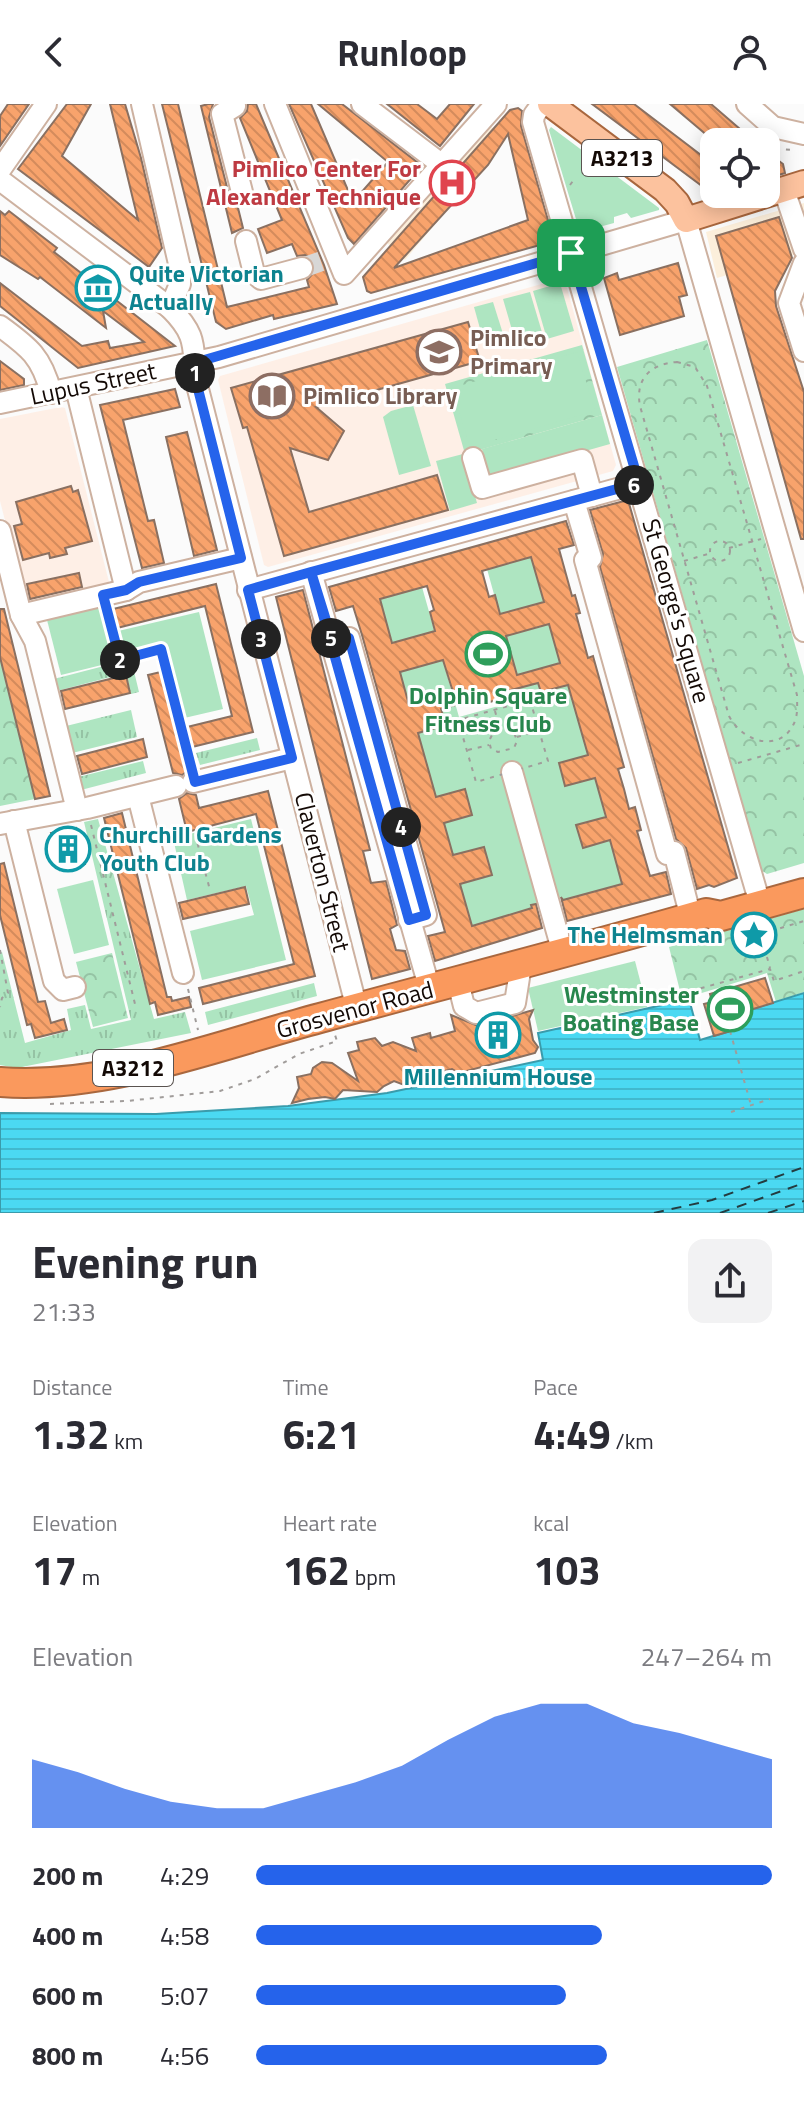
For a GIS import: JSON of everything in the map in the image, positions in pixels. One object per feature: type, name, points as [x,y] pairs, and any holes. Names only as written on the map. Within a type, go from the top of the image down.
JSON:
[{"type":"highway","name":"Grosvenor Road","points":[[756,910],[804,875]]},
{"type":"highway","name":"Grosvenor Road","points":[[0,1082],[60,1081],[120,1072],[699,916],[756,910],[804,893]]},
{"type":"main road","name":"A3213","points":[[550,104],[665,190],[686,220]]},
{"type":"main road","name":"Lupus Street","points":[[686,220],[794,186]]},
{"type":"street","points":[[0,170],[46,104]]},
{"type":"street","points":[[142,104],[180,268],[180,284],[170,308]]},
{"type":"street","points":[[275,104],[326,265]]},
{"type":"street","points":[[362,104],[441,164]]},
{"type":"street","points":[[246,241],[254,273],[261,279],[326,265],[441,164],[496,104]]},
{"type":"street","name":"St George's Square","points":[[542,104],[533,122],[721,767],[756,910]]},
{"type":"street","points":[[747,104],[773,127],[796,132]]},
{"type":"street","points":[[235,106],[222,114],[242,192]]},
{"type":"street","name":"Claverton Street","points":[[0,180],[170,308],[191,335],[198,389],[357,1009]]},
{"type":"street","points":[[794,186],[804,249]]},
{"type":"street","points":[[686,220],[804,631]]},
{"type":"street","name":"Lupus Street","points":[[0,403],[194,363],[686,220]]},
{"type":"street","points":[[804,263],[789,303],[804,351]]},
{"type":"street","points":[[0,326],[38,358],[51,393]]},
{"type":"street","points":[[38,358],[47,358],[59,365]]},
{"type":"street","points":[[76,388],[126,590]]},
{"type":"street","points":[[473,458],[482,488],[582,460],[583,498],[591,558],[585,560],[667,854],[674,852],[699,916]]},
{"type":"street","points":[[248,590],[639,483]]},
{"type":"street","points":[[0,531],[21,615],[35,641],[82,809]]},
{"type":"street","points":[[21,615],[241,558]]},
{"type":"street","points":[[311,572],[371,770],[430,990]]},
{"type":"street","points":[[333,643],[349,638],[422,900],[426,915],[409,920]]},
{"type":"street","points":[[75,987],[63,990],[54,981],[7,822],[82,809],[292,758]]},
{"type":"street","points":[[512,772],[563,953]]},
{"type":"street","points":[[138,796],[183,973]]},
{"type":"path","points":[[780,149],[804,151]]},
{"type":"path","points":[[566,187],[575,178]]},
{"type":"path","points":[[667,363],[686,363],[695,367],[707,386],[797,695],[797,717],[791,729],[781,737],[764,741],[749,739],[736,730],[729,716],[683,561],[638,398],[642,378],[667,363]]},
{"type":"path","points":[[729,548],[777,534]]},
{"type":"path","points":[[717,541],[726,543],[729,548],[728,558],[723,561],[713,560],[709,554],[710,547],[717,541]]},
{"type":"path","points":[[683,561],[709,554]]},
{"type":"path","points":[[103,595],[120,660],[161,649],[188,783]]},
{"type":"path","points":[[530,700],[539,731],[548,761],[476,782],[458,720],[530,700]]},
{"type":"path","points":[[495,710],[500,730]]},
{"type":"path","points":[[509,729],[516,737],[514,748],[498,752],[491,749],[493,733],[509,729]]},
{"type":"path","points":[[516,737],[539,731]]},
{"type":"path","points":[[721,767],[804,744]]},
{"type":"path","points":[[467,750],[490,745]]},
{"type":"path","points":[[82,809],[135,1004]]},
{"type":"path","points":[[195,834],[210,890]]},
{"type":"path","points":[[804,921],[756,910],[774,981],[804,971]]},
{"type":"path","points":[[0,950],[8,993],[2,998],[0,1007]]},
{"type":"path","points":[[691,991],[770,969]]},
{"type":"path","points":[[183,973],[200,1037]]},
{"type":"path","points":[[730,1031],[751,1105]]},
{"type":"path","points":[[41,1104],[127,1101],[220,1091],[255,1079],[299,1054],[337,1041],[335,1034]]},
{"type":"path","points":[[731,1112],[770,1099]]},
{"type":"shaded area","points":[[488,124],[506,140],[405,260],[386,242]]},
{"type":"shaded area","points":[[804,203],[804,252],[717,278],[706,232]]},
{"type":"shaded area","points":[[559,279],[565,281],[616,465],[613,471],[268,567],[264,565],[218,380],[220,376]]},
{"type":"shaded area","points":[[65,408],[110,586],[27,606],[0,501],[0,419]]},
{"type":"green space","points":[[551,127],[659,210],[631,218],[627,213],[614,217],[614,223],[584,231],[579,229],[549,130]]},
{"type":"green space","points":[[560,283],[574,331],[547,339],[533,291]]},
{"type":"green space","points":[[530,292],[544,339],[517,347],[503,299]]},
{"type":"green space","points":[[493,302],[504,337],[484,343],[474,307]]},
{"type":"green space","points":[[707,340],[804,676],[804,863],[767,874],[761,870],[617,367]]},
{"type":"green space","points":[[582,345],[602,415],[465,454],[445,384]]},
{"type":"green space","points":[[577,352],[595,411],[470,447],[452,388]]},
{"type":"green space","points":[[413,405],[431,466],[399,475],[383,417],[391,411]]},
{"type":"green space","points":[[602,415],[610,444],[490,478],[482,449]]},
{"type":"green space","points":[[463,454],[477,503],[450,511],[436,461]]},
{"type":"green space","points":[[531,557],[544,604],[517,609],[523,631],[541,627],[548,621],[561,667],[552,669],[551,665],[535,670],[541,692],[567,681],[589,758],[559,763],[565,786],[584,781],[594,774],[606,820],[576,825],[583,848],[601,843],[609,836],[622,884],[532,905],[532,908],[472,927],[459,880],[492,875],[484,847],[465,852],[454,859],[443,818],[456,820],[472,815],[465,789],[450,793],[438,803],[417,729],[425,731],[446,725],[438,697],[410,708],[398,666],[421,635],[406,639],[394,648],[380,599],[422,587],[459,717],[523,699],[487,569]]},
{"type":"green space","points":[[103,601],[118,661],[61,675],[46,616]]},
{"type":"green space","points":[[199,612],[223,709],[180,719],[162,648],[120,658],[114,632]]},
{"type":"green space","points":[[0,657],[35,799],[0,806]]},
{"type":"green space","points":[[131,659],[139,692],[131,694],[126,673],[53,692],[50,680]]},
{"type":"green space","points":[[131,710],[137,737],[68,754],[62,727]]},
{"type":"green space","points":[[257,738],[260,750],[200,765],[196,753]]},
{"type":"green space","points":[[143,761],[146,773],[81,790],[78,777]]},
{"type":"green space","points":[[98,819],[154,1019],[185,1012],[191,1033],[17,1068],[0,1065],[2,952],[25,1043],[71,1030],[67,1009],[85,1005],[91,1029],[131,1020],[84,822]]},
{"type":"green space","points":[[251,819],[286,960],[202,980],[190,931],[254,915],[246,886],[187,900],[173,838]]},
{"type":"green space","points":[[93,880],[109,945],[74,954],[57,889]]},
{"type":"green space","points":[[804,909],[804,992],[776,1002],[767,973],[682,999],[669,947]]},
{"type":"green space","points":[[112,953],[128,1018],[93,1027],[76,962]]},
{"type":"green space","points":[[635,961],[647,1007],[538,1031],[528,988]]},
{"type":"green space","points":[[314,983],[317,996],[208,1025],[205,1012]]},
{"type":"water","points":[[804,993],[804,1213],[0,1213],[0,1113],[156,1114],[288,1106],[387,1093],[543,1060],[538,1033],[689,999],[700,1040],[740,1028],[736,1014]]},
{"type":"building","points":[[8,104],[29,104],[0,146],[0,116]]},
{"type":"building","points":[[67,104],[91,104],[62,156],[138,220],[110,104],[125,104],[162,248],[149,267],[18,169]]},
{"type":"building","points":[[162,104],[178,104],[227,307],[309,287],[307,280],[315,271],[312,259],[305,255],[297,256],[292,244],[267,253],[258,229],[282,220],[240,118],[247,111],[248,104],[256,104],[324,265],[337,304],[274,319],[273,315],[226,329],[216,322]]},
{"type":"building","points":[[213,104],[209,117],[229,195],[237,204],[243,228],[232,233],[201,106]]},
{"type":"building","points":[[289,104],[311,104],[353,202],[388,162],[318,104],[342,104],[422,166],[354,244],[348,238]]},
{"type":"building","points":[[387,104],[417,104],[437,119],[450,104],[474,104],[440,146]]},
{"type":"building","points":[[592,104],[634,104],[700,154],[700,185]]},
{"type":"building","points":[[670,104],[711,104],[739,128],[700,129]]},
{"type":"building","points":[[518,108],[522,111],[521,126],[554,241],[371,293],[367,291],[363,277],[510,110]],"holes":[[[508,134],[528,220],[394,268],[488,165]]]},
{"type":"building","points":[[780,162],[783,164],[785,173],[780,175]]},
{"type":"building","points":[[0,211],[5,215],[9,211],[57,248],[54,252],[175,346],[78,368],[0,306],[0,283],[82,346],[108,341],[110,348],[144,342],[103,311],[106,328],[40,277],[38,279],[0,255]]},
{"type":"building","points":[[779,217],[792,258],[775,291],[776,306],[804,392],[804,539],[801,539],[716,236]]},
{"type":"building","points":[[678,263],[687,295],[679,297],[684,316],[620,335],[604,278],[617,273],[619,280]]},
{"type":"building","points":[[468,322],[480,361],[316,407],[344,431],[328,460],[290,448],[309,512],[437,475],[448,510],[284,556],[247,427],[243,428],[231,388]]},
{"type":"building","points":[[0,361],[24,379],[24,385],[0,390]]},
{"type":"building","points":[[175,389],[180,407],[123,420],[148,521],[154,520],[164,563],[142,568],[100,405]]},
{"type":"building","points":[[187,432],[217,550],[194,556],[166,437]]},
{"type":"building","points":[[71,486],[73,492],[78,490],[92,541],[65,548],[67,554],[50,558],[49,553],[23,560],[14,526],[22,524],[16,502]]},
{"type":"building","points":[[628,500],[737,878],[714,887],[709,885],[697,889],[686,848],[676,839],[600,567],[603,554],[590,510]]},
{"type":"building","points":[[566,521],[574,545],[559,549],[580,613],[576,614],[588,658],[593,656],[624,767],[618,769],[629,809],[635,807],[641,830],[637,831],[650,876],[666,872],[671,894],[567,921],[561,897],[563,900],[622,884],[610,840],[583,848],[576,825],[606,817],[595,778],[565,786],[559,763],[588,755],[568,685],[541,692],[538,683],[496,694],[498,700],[485,703],[484,697],[441,709],[446,725],[418,733],[436,797],[465,789],[472,815],[444,823],[453,855],[484,847],[492,875],[460,884],[472,926],[532,908],[531,905],[536,904],[542,928],[435,961],[428,936],[445,932],[362,635],[353,606],[336,611],[329,587]],"holes":[[[531,557],[544,602],[500,614],[495,595],[489,597],[482,571]],[[427,586],[434,610],[430,612],[435,631],[392,643],[380,599]],[[549,624],[560,663],[517,675],[506,636]],[[443,660],[453,692],[409,705],[400,672]]]},
{"type":"building","points":[[79,573],[82,587],[30,599],[27,584]]},
{"type":"building","points":[[216,584],[253,732],[184,749],[189,770],[182,775],[173,773],[148,675],[165,671],[179,729],[232,716],[205,606],[113,629],[109,610]]},
{"type":"building","points":[[303,590],[370,850],[363,851],[371,883],[386,881],[397,925],[390,929],[396,950],[405,951],[410,969],[372,979],[276,597]]},
{"type":"building","points":[[0,609],[4,609],[50,796],[35,799],[0,657]]},
{"type":"building","points":[[126,675],[130,693],[65,709],[61,691]]},
{"type":"building","points":[[143,739],[147,757],[82,774],[77,756]]},
{"type":"building","points":[[268,791],[315,976],[203,1004],[199,988],[294,964],[256,814],[187,832],[179,799],[187,793],[196,795],[199,808]]},
{"type":"building","points":[[122,813],[167,997],[171,997],[172,1001],[189,997],[191,1007],[158,1015],[155,1002],[150,1004],[104,818]]},
{"type":"building","name":"Churchill Gardens Youth Club","points":[[76,828],[85,864],[60,870],[51,833]]},
{"type":"building","points":[[4,863],[38,1002],[45,1001],[51,1023],[64,1019],[67,1030],[35,1038],[31,1024],[27,1025],[0,915],[0,864]]},
{"type":"building","points":[[245,887],[249,904],[183,919],[179,903]]},
{"type":"building","name":"Westminster Boating Base","points":[[765,978],[773,1003],[736,1014],[741,1028],[714,1036],[704,1004],[712,1002],[710,994]]},
{"type":"building","points":[[533,1010],[529,1019],[533,1040],[538,1047],[535,1053],[459,1073],[452,1069],[409,1080],[407,1086],[394,1081],[377,1092],[343,1090],[335,1099],[325,1097],[292,1103],[299,1088],[297,1077],[311,1074],[313,1068],[322,1062],[332,1063],[358,1081],[348,1053],[359,1050],[357,1042],[375,1038],[382,1046],[393,1042],[416,1051],[412,1038],[430,1033],[431,1038],[455,1031],[451,1015],[478,1026]]},
{"type":"ferry route","points":[[654,1213],[712,1200],[804,1167]]},
{"type":"ferry route","points":[[720,1213],[804,1183]]},
{"type":"ferry route","points":[[768,1213],[804,1201]]},
{"type":"tunnel","points":[[302,268],[322,261]]},
{"type":"place","name":"Pimlico Center For Alexander Technique","points":[[452,183]]},
{"type":"place","name":"Quite Victorian Actually","points":[[98,288]]},
{"type":"place","name":"Pimlico Primary","points":[[439,352]]},
{"type":"place","name":"Pimlico Library","points":[[272,396]]},
{"type":"place","name":"Dolphin Square Fitness Club","points":[[488,654]]},
{"type":"place","name":"Churchill Gardens Youth Club","points":[[68,849]]},
{"type":"place","name":"The Helmsman","points":[[754,935]]},
{"type":"place","name":"Westminster Boating Base","points":[[730,1009]]},
{"type":"place","name":"Millennium House","points":[[498,1035]]},
{"type":"route","points":[[571,253],[194,363],[241,558],[139,582],[126,590],[103,595],[120,660],[161,649],[195,782],[292,758],[248,590],[311,572],[333,643],[349,638],[426,915],[409,920],[311,572],[639,483],[571,253]]}]
